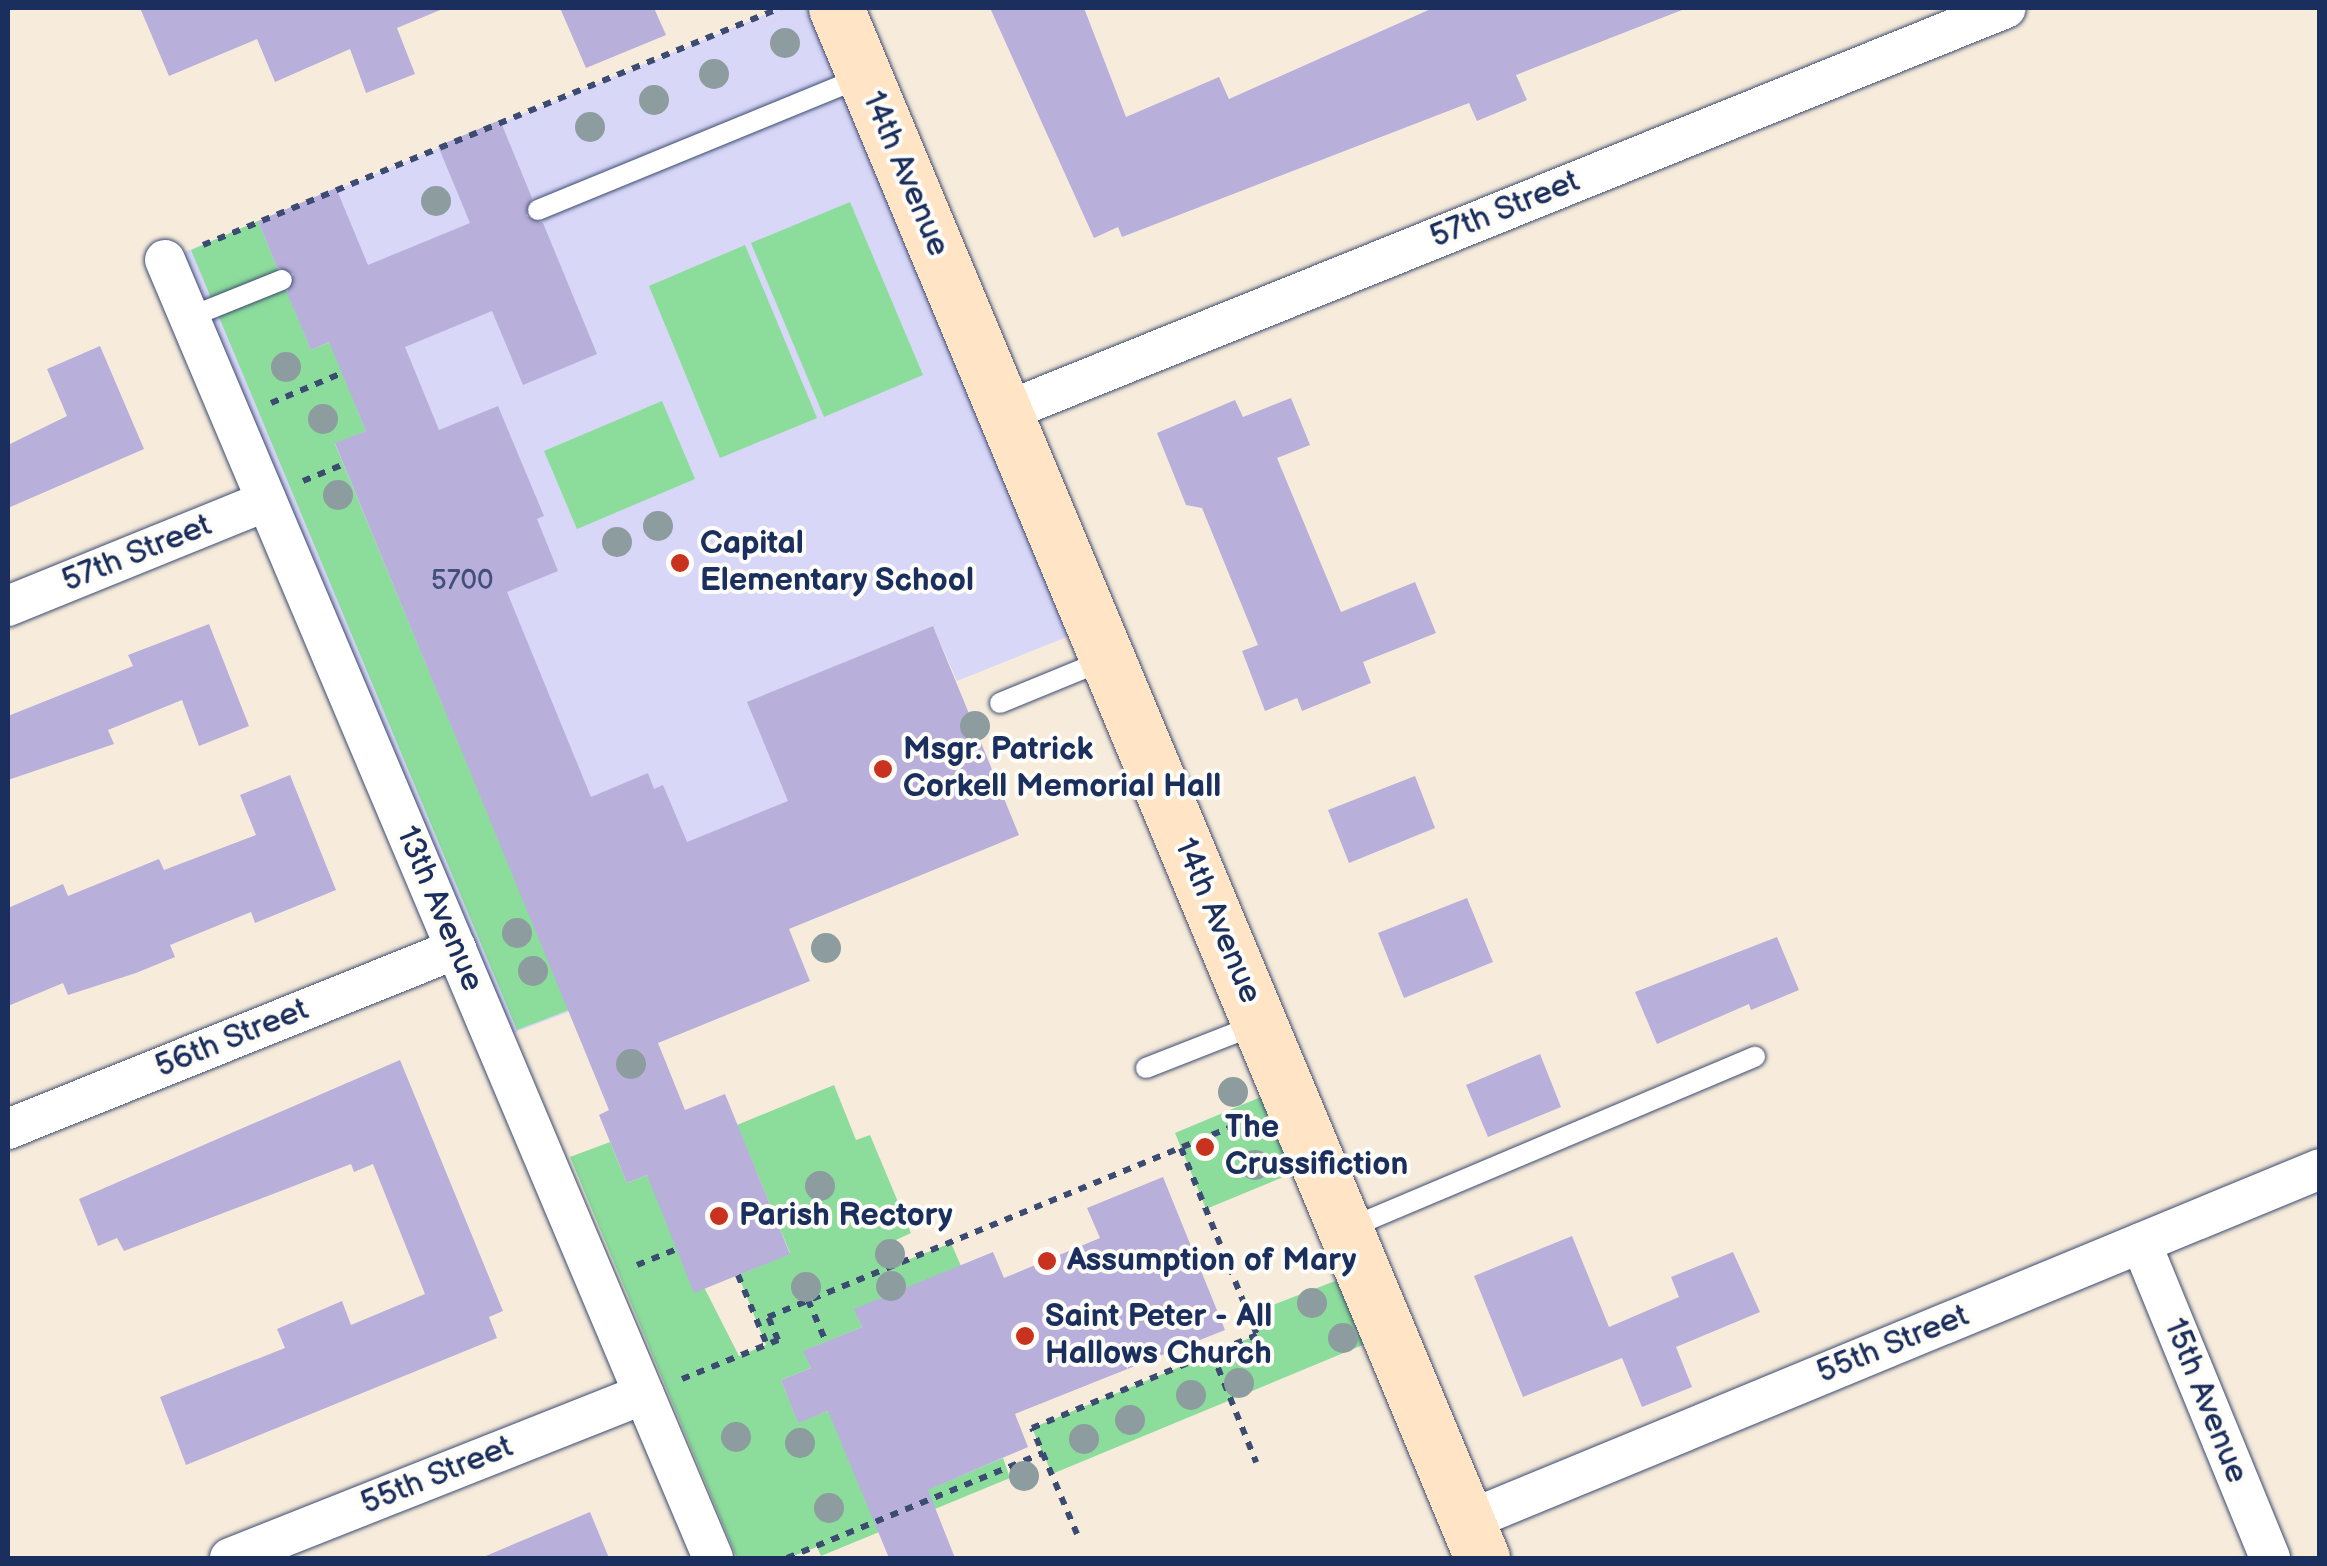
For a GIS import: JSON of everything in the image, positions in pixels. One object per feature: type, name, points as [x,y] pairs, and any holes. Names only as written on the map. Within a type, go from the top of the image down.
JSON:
[{"type":"street","name":"14th Avenue","points":[[836,8],[1474,1540]]},
{"type":"street","name":"57th Street","points":[[1005,412],[2006,8]]},
{"type":"street","name":"13th Avenue","points":[[165,260],[278,494],[456,949],[654,1390],[713,1558]]},
{"type":"street","name":"57th Street","points":[[8,606],[278,494]]},
{"type":"street","name":"56th Street","points":[[8,1129],[456,949]]},
{"type":"street","name":"55th Street","points":[[1474,1540],[2141,1243],[2320,1169]]},
{"type":"street","name":"15th Avenue","points":[[2141,1243],[2270,1558]]},
{"type":"street","name":"55th Street","points":[[230,1558],[654,1390]]},
{"type":"lane","points":[[538,210],[865,76]]},
{"type":"lane","points":[[190,317],[282,280]]},
{"type":"lane","points":[[1000,702],[1107,659]]},
{"type":"lane","points":[[1146,1068],[1260,1024]]},
{"type":"lane","points":[[1345,1230],[1755,1057]]},
{"type":"path","points":[[165,260],[780,8]]},
{"type":"path","points":[[257,409],[342,373]]},
{"type":"path","points":[[278,494],[344,464]]},
{"type":"path","points":[[654,1390],[778,1340],[768,1317],[1292,1102]]},
{"type":"path","points":[[1076,1534],[1032,1428],[1258,1335],[1181,1148]]},
{"type":"path","points":[[738,1275],[766,1345]]},
{"type":"path","points":[[808,1300],[826,1342]]},
{"type":"path","points":[[1212,1353],[1256,1462]]},
{"type":"path","points":[[786,1558],[1043,1453]]},
{"type":"shaded area","name":"Capital Elementary School","points":[[781,8],[836,8],[1094,626],[957,681],[933,626],[748,702],[833,911],[495,1040],[165,260]]},
{"type":"green space","points":[[850,202],[923,375],[824,417],[751,243]]},
{"type":"green space","points":[[258,221],[311,350],[330,342],[366,431],[335,444],[569,1010],[517,1030],[191,250]]},
{"type":"green space","points":[[745,245],[817,418],[720,458],[649,286]]},
{"type":"green space","points":[[662,401],[695,479],[577,529],[544,451]]},
{"type":"green space","points":[[834,1085],[856,1140],[870,1135],[911,1233],[896,1240],[905,1261],[951,1243],[961,1266],[855,1310],[862,1327],[804,1351],[811,1368],[781,1380],[798,1422],[828,1411],[934,1487],[1003,1458],[1010,1478],[821,1556],[817,1547],[788,1558],[737,1558],[570,1157],[610,1142],[627,1183],[647,1175],[739,1356],[766,1345],[738,1275],[790,1253],[737,1125]]},
{"type":"green space","points":[[1268,1094],[1298,1171],[1206,1209],[1175,1133]]},
{"type":"green space","points":[[1343,1278],[1370,1342],[1052,1474],[1032,1428],[1257,1335],[1249,1314]]},
{"type":"building","points":[[140,8],[445,8],[397,28],[415,74],[366,93],[350,49],[275,82],[257,39],[169,76]]},
{"type":"building","points":[[560,8],[654,8],[666,35],[586,68]]},
{"type":"building","points":[[990,8],[1084,8],[1126,117],[1219,77],[1229,99],[1433,8],[1682,10],[1516,75],[1527,100],[1477,121],[1469,103],[1122,237],[1118,227],[1094,238]]},
{"type":"building","points":[[500,120],[532,198],[526,216],[543,223],[597,354],[523,385],[492,311],[405,347],[439,430],[498,406],[544,516],[537,519],[558,571],[507,592],[591,797],[648,773],[654,789],[663,785],[687,842],[788,801],[747,702],[933,626],[1019,835],[789,929],[810,981],[658,1043],[685,1110],[725,1094],[790,1254],[694,1293],[647,1175],[627,1183],[599,1115],[609,1110],[335,443],[366,431],[329,342],[311,350],[287,293],[294,274],[277,267],[258,221],[336,188],[368,265],[470,223],[438,146]]},
{"type":"building","points":[[100,346],[144,449],[8,508],[8,445],[67,416],[47,369]]},
{"type":"building","points":[[1291,398],[1310,445],[1277,458],[1341,612],[1415,582],[1436,633],[1363,662],[1371,683],[1302,711],[1297,698],[1265,711],[1242,651],[1258,645],[1202,508],[1186,505],[1157,433],[1235,400],[1243,417]]},
{"type":"building","points":[[209,624],[249,726],[199,746],[182,700],[108,730],[114,744],[8,780],[8,716],[133,666],[128,655]]},
{"type":"building","points":[[290,775],[336,890],[255,923],[251,912],[170,945],[175,957],[136,973],[68,995],[63,983],[8,1006],[8,908],[63,884],[68,896],[159,859],[164,870],[256,835],[240,795]]},
{"type":"building","points":[[1415,776],[1435,828],[1349,863],[1328,810]]},
{"type":"building","points":[[1467,898],[1493,962],[1404,998],[1378,933]]},
{"type":"building","points":[[1777,937],[1799,990],[1751,1010],[1749,1004],[1657,1044],[1635,992]]},
{"type":"building","points":[[1540,1054],[1561,1107],[1488,1137],[1466,1085]]},
{"type":"building","points":[[400,1060],[503,1311],[489,1317],[497,1338],[186,1465],[160,1397],[285,1348],[277,1329],[342,1301],[351,1325],[425,1294],[373,1164],[354,1172],[351,1164],[124,1251],[117,1238],[98,1246],[79,1199]]},
{"type":"building","name":"Saint Peter - All Hallows Church","points":[[1163,1177],[1225,1330],[1015,1414],[1028,1447],[928,1490],[955,1558],[889,1558],[828,1411],[798,1423],[781,1380],[811,1368],[803,1351],[862,1327],[854,1309],[993,1252],[1004,1278],[1100,1238],[1087,1208]]},
{"type":"building","points":[[1572,1236],[1609,1327],[1679,1297],[1671,1277],[1733,1252],[1760,1312],[1676,1347],[1692,1387],[1642,1407],[1622,1358],[1523,1397],[1474,1276]]},
{"type":"building","points":[[590,1512],[609,1558],[481,1558]]},
{"type":"place","name":"Capital Elementary School","points":[[680,563]]},
{"type":"place","name":"Msgr. Patrick Corkell Memorial Hall","points":[[883,769]]},
{"type":"place","name":"The Crussifiction","points":[[1205,1147]]},
{"type":"place","name":"Parish Rectory","points":[[719,1216]]},
{"type":"place","name":"Assumption of Mary","points":[[1047,1261]]},
{"type":"place","name":"Saint Peter - All Hallows Church","points":[[1025,1336]]}]
